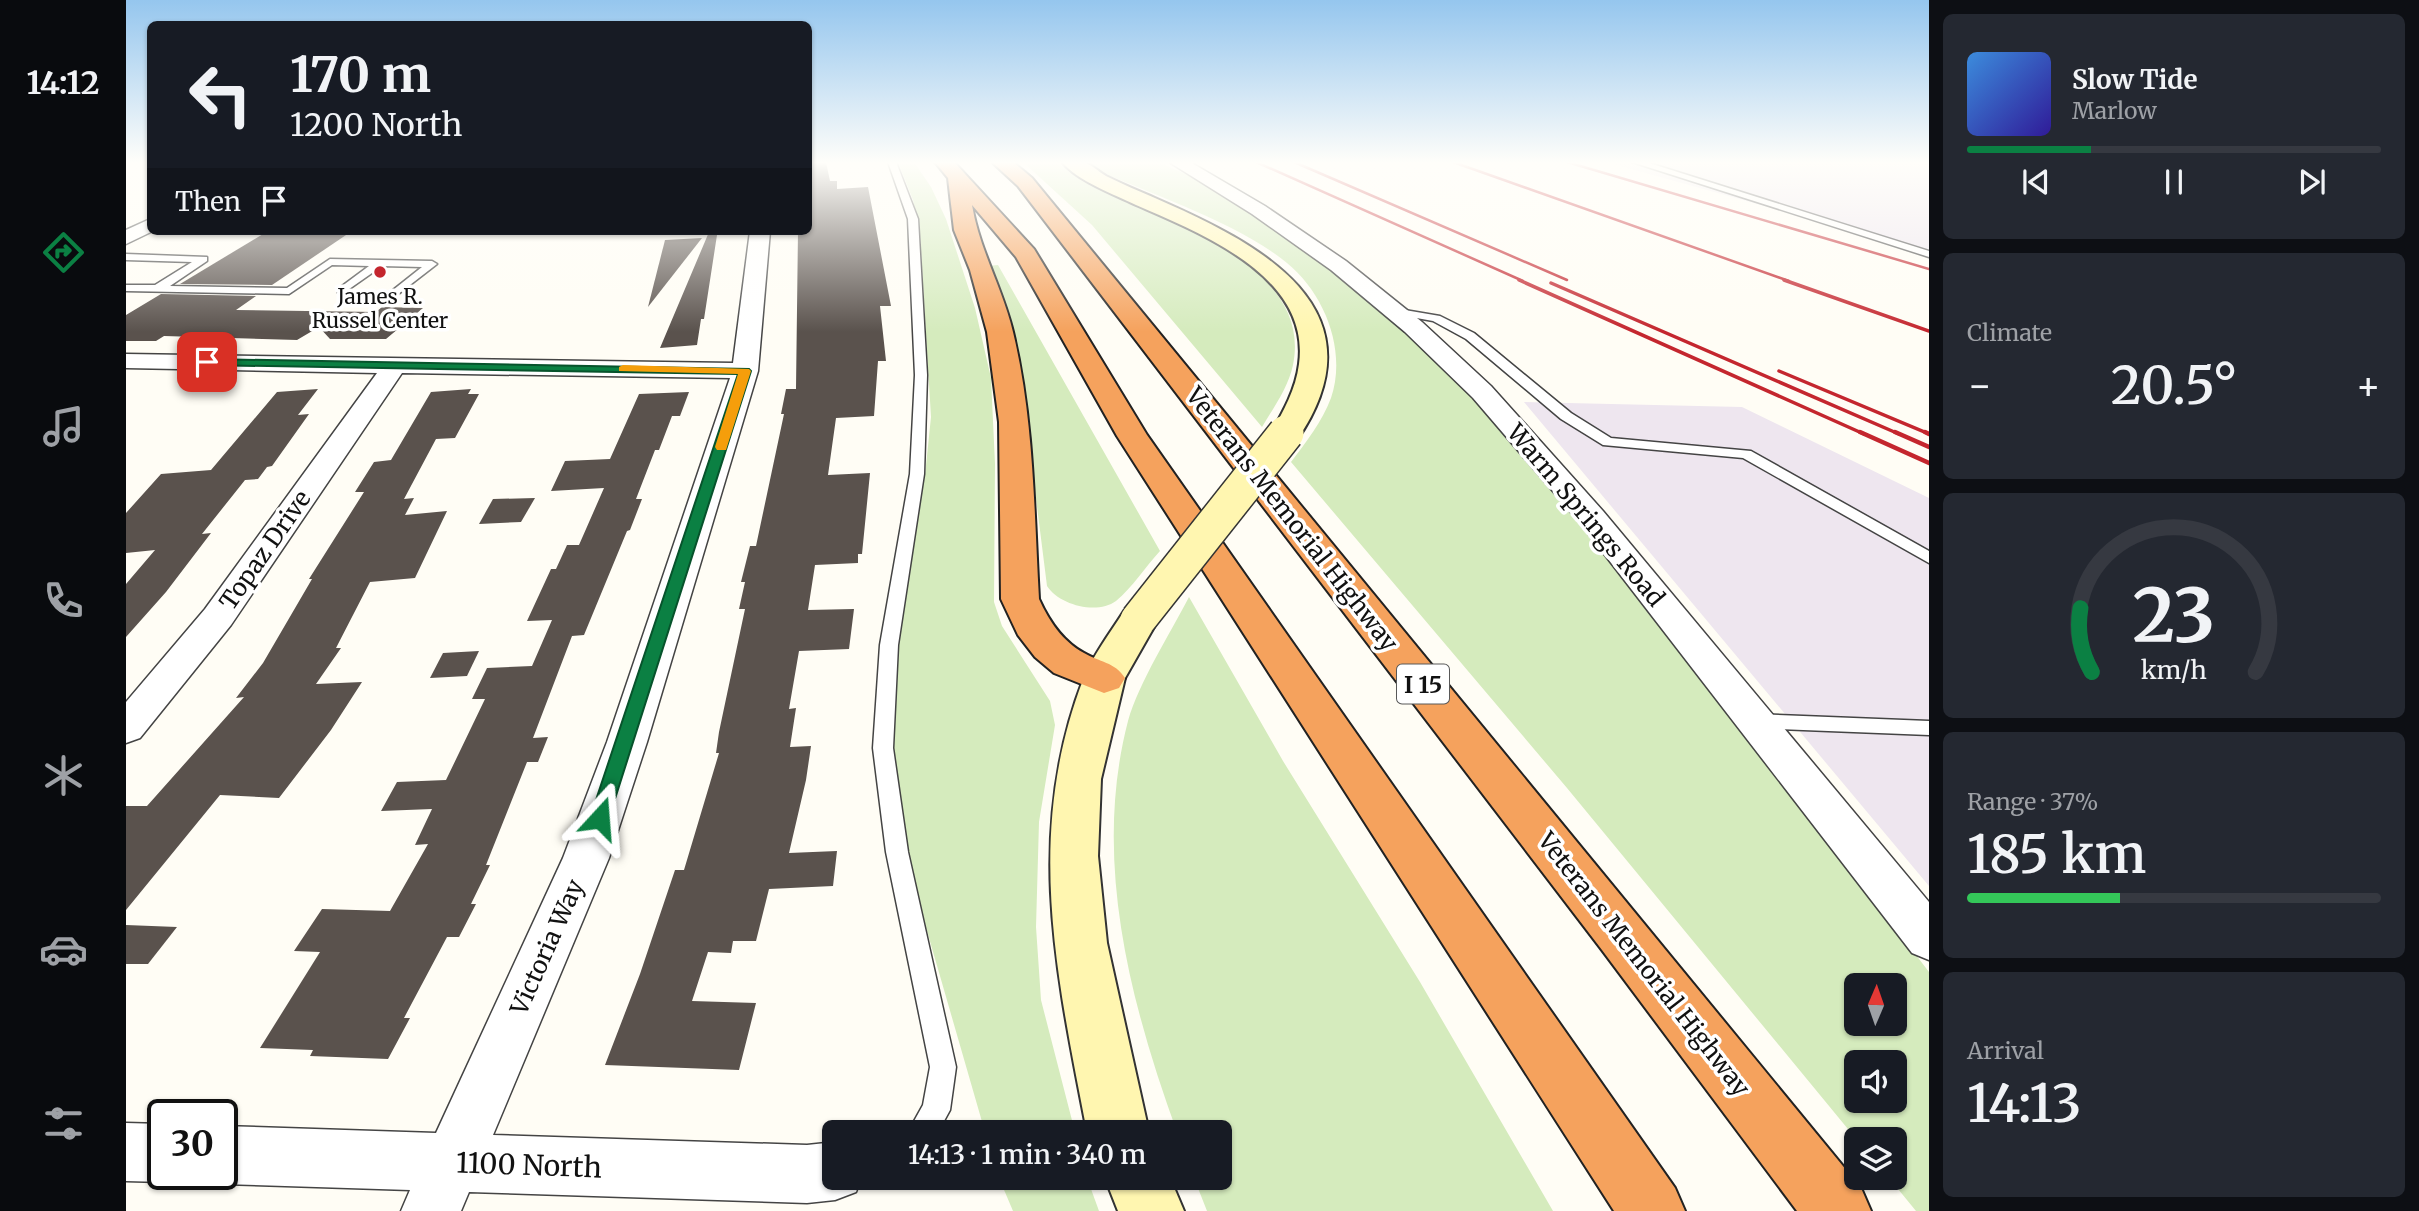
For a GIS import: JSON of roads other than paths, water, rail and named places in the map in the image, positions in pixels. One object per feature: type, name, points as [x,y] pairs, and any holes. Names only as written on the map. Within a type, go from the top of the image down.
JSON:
[{"type":"highway","points":[[962,219],[982,270],[1000,332],[1014,422],[1020,599],[1032,626],[1049,647],[1069,663],[1104,678]]},
{"type":"highway","points":[[995,219],[1026,254],[1132,436],[1652,1211]]},
{"type":"highway","name":"Veterans Memorial Highway","points":[[1054,219],[1838,1211]]},
{"type":"main road","points":[[1116,1120],[1080,943],[1073,856],[1078,779],[1104,678],[1138,620],[1286,433],[1303,404],[1312,378],[1314,359],[1313,336],[1307,317],[1282,281],[1246,250],[1184,219]]},
{"type":"main road","points":[[1142,1190],[1151,1211]]},
{"type":"street","name":"Warm Springs Road","points":[[1270,219],[1311,246],[1393,311],[1480,390],[1570,490],[1929,939]]},
{"type":"street","points":[[126,238],[147,227]]},
{"type":"street","name":"Victoria Way","points":[[442,1186],[590,846],[640,703],[745,371],[760,235]]},
{"type":"street","points":[[126,361],[745,371]]},
{"type":"street","name":"Topaz Drive","points":[[126,728],[181,665],[218,617],[395,365]]},
{"type":"street","points":[[126,1152],[147,1153]]},
{"type":"street","name":"1100 North","points":[[238,1157],[442,1186],[822,1172]]},
{"type":"lane","points":[[914,219],[921,375],[917,474],[889,645],[883,748],[897,852],[943,1067],[936,1110],[930,1120]]},
{"type":"lane","points":[[1816,219],[1929,254]]},
{"type":"lane","points":[[126,257],[204,259],[157,289]]},
{"type":"lane","points":[[126,288],[289,291],[330,262],[432,264],[397,292]]},
{"type":"lane","points":[[342,291],[380,263]]},
{"type":"lane","points":[[1393,311],[1436,318],[1470,336],[1566,416],[1608,442],[1746,454],[1929,558]]},
{"type":"lane","points":[[1754,721],[1929,728]]},
{"type":"railway","points":[[1383,219],[1523,281]]},
{"type":"railway","points":[[1425,219],[1567,280]]},
{"type":"railway","points":[[1613,219],[1789,281]]},
{"type":"railway","points":[[1758,219],[1929,269]]},
{"type":"railway","points":[[1519,280],[1864,434]]},
{"type":"railway","points":[[1784,280],[1929,331]]},
{"type":"railway","points":[[1551,283],[1899,434]]},
{"type":"railway","points":[[1779,371],[1929,434],[1925,432]]},
{"type":"railway","points":[[1860,432],[1929,463]]},
{"type":"railway","points":[[1895,432],[1929,447]]},
{"type":"place","name":"James R. Russel Center","points":[[380,272]]}]
